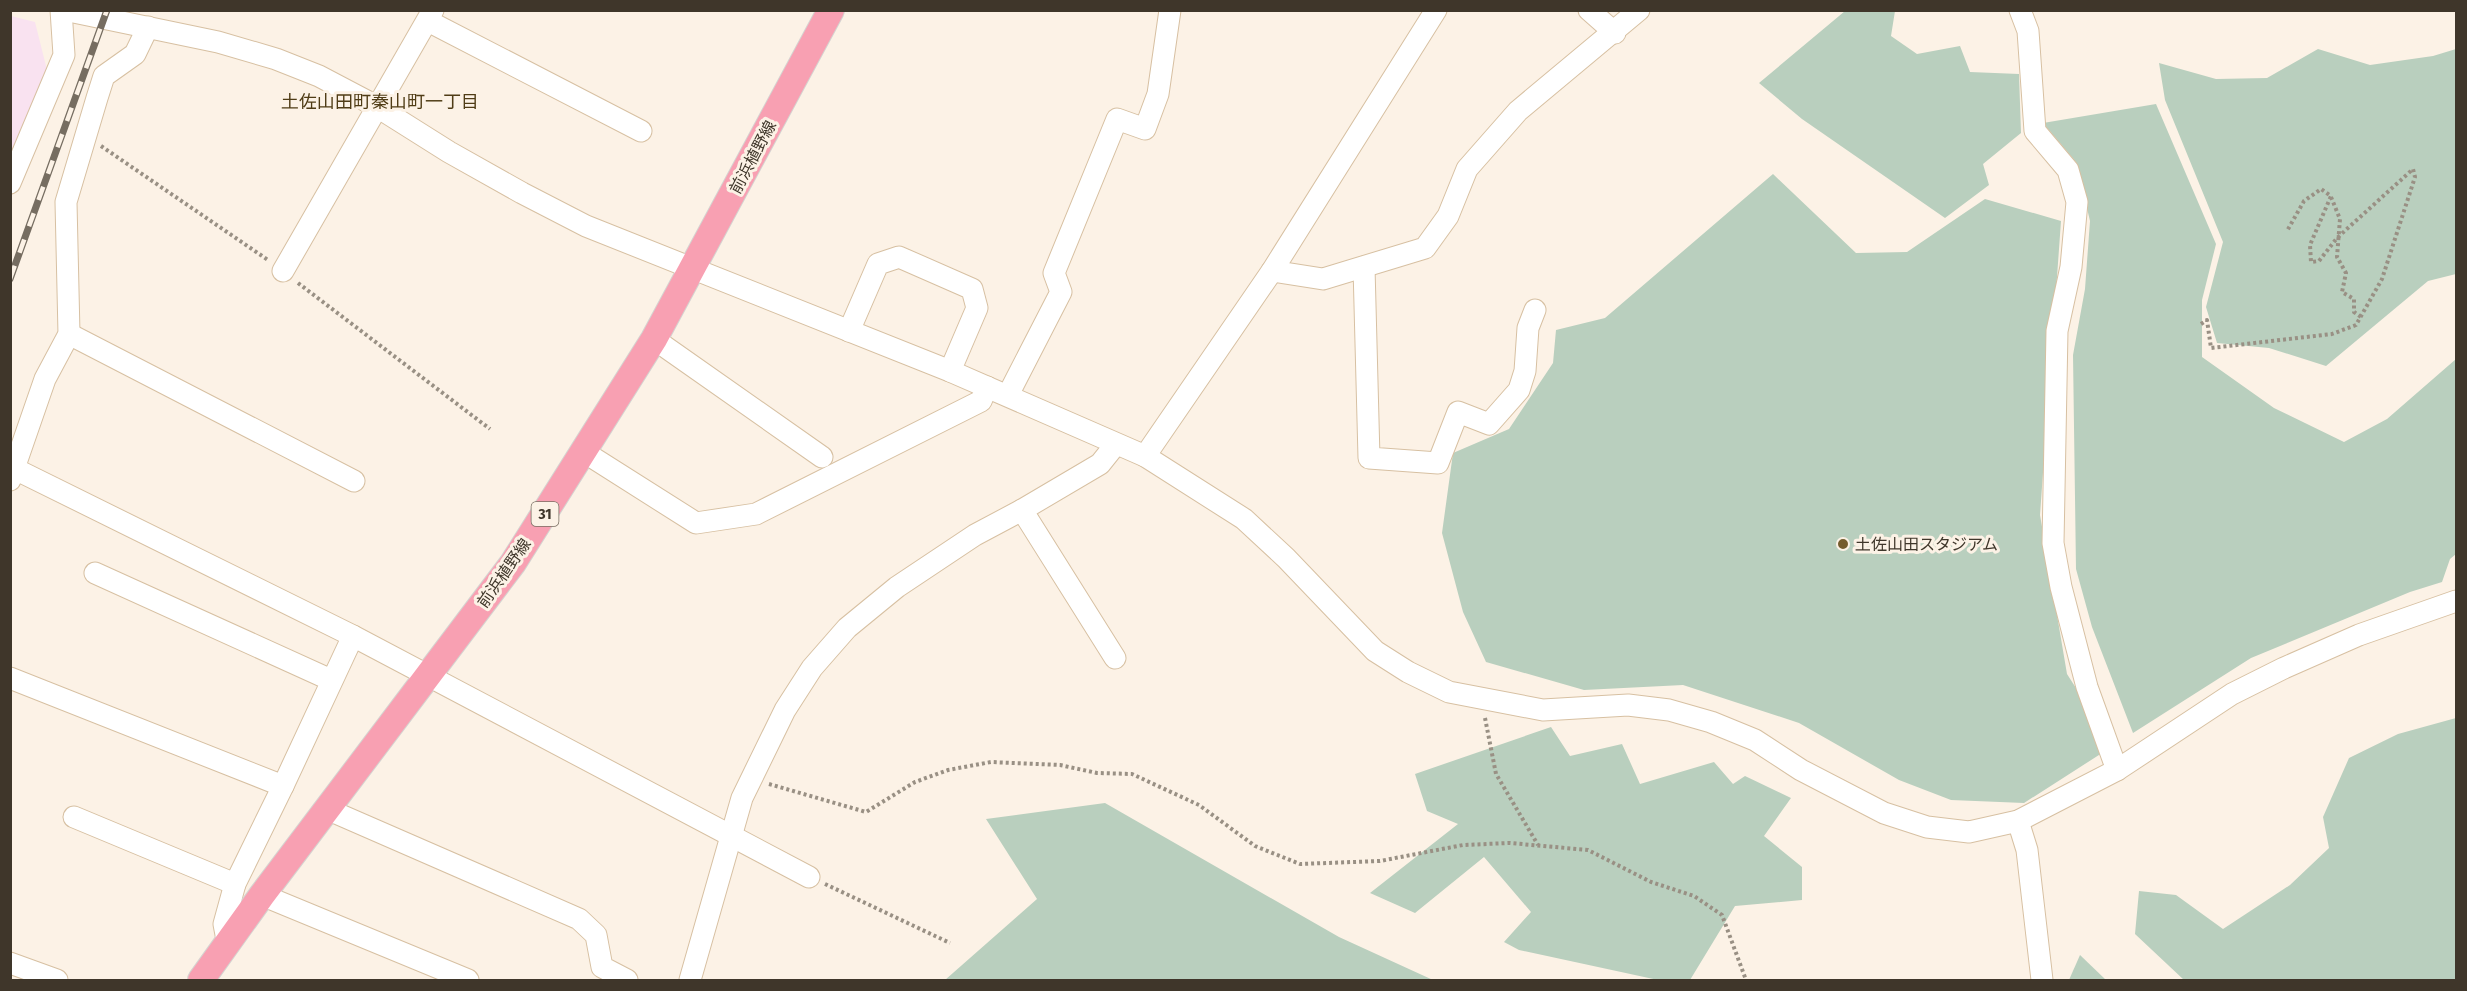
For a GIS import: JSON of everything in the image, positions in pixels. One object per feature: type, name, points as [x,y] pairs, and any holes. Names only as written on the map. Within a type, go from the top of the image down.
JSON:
[{"type":"main road","name":"前浜植野線","points":[[201,981],[262,895],[329,810],[513,563],[654,339],[831,10]]},
{"type":"street","points":[[10,183],[64,55],[63,10],[218,42],[276,59],[320,76],[376,106],[449,152],[522,193],[586,225],[950,371],[1145,456],[1244,519],[1286,558],[1375,651],[1408,672],[1449,692],[1543,710],[1628,705],[1669,710],[1712,722],[1755,740],[1801,770],[1884,813],[1927,827],[1969,832],[2018,821],[2117,770],[2232,694],[2359,635],[2457,601]]},
{"type":"street","points":[[1008,395],[1061,292],[1054,273],[1118,119],[1145,129],[1158,94],[1170,10]]},
{"type":"street","points":[[1145,456],[1272,271],[1436,10]]},
{"type":"street","points":[[1589,10],[1614,33]]},
{"type":"street","points":[[1272,271],[1323,279],[1425,248],[1448,216],[1467,169],[1518,111],[1640,10]]},
{"type":"street","points":[[2020,10],[2028,31],[2035,131],[2068,170],[2077,202],[2071,267],[2057,331],[2053,543],[2061,587],[2087,687],[2117,770]]},
{"type":"street","points":[[283,271],[376,106],[430,16],[641,131]]},
{"type":"street","points":[[148,27],[135,54],[104,76],[66,202],[69,334],[45,380],[13,474],[353,636],[809,877]]},
{"type":"street","points":[[849,331],[878,264],[899,257],[972,289],[977,308],[950,371]]},
{"type":"street","points":[[1364,267],[1369,458],[1438,463],[1458,412],[1489,424],[1519,390],[1525,371],[1528,328],[1535,310]]},
{"type":"street","points":[[69,334],[354,481]]},
{"type":"street","points":[[654,339],[822,457]]},
{"type":"street","points":[[584,452],[696,524],[756,514],[981,401],[987,387]]},
{"type":"street","points":[[690,981],[742,798],[796,693],[812,668],[847,628],[906,580],[975,535],[1100,464],[1116,444]]},
{"type":"street","points":[[1022,510],[1115,658]]},
{"type":"street","points":[[95,573],[331,680]]},
{"type":"street","points":[[228,945],[224,924],[235,884],[353,636]]},
{"type":"street","points":[[10,678],[283,786]]},
{"type":"street","points":[[329,810],[579,919],[596,935],[602,967],[627,981]]},
{"type":"street","points":[[74,817],[235,884]]},
{"type":"street","points":[[2018,821],[2027,850],[2042,981]]},
{"type":"street","points":[[262,895],[473,978]]},
{"type":"street","points":[[10,963],[57,981]]},
{"type":"path","points":[[2200,324],[2207,320],[2211,348],[2332,334],[2356,325],[2382,279],[2415,177],[2413,169],[2337,238],[2319,261],[2311,262],[2310,245],[2331,196]]},
{"type":"path","points":[[2286,231],[2304,201],[2321,189],[2331,196],[2340,219],[2337,257],[2346,273],[2342,292],[2354,299],[2354,312],[2361,317]]},
{"type":"path","points":[[1481,698],[1496,774],[1538,845]]},
{"type":"path","points":[[751,778],[866,812],[915,782],[948,770],[991,762],[1060,765],[1097,773],[1132,774],[1199,804],[1255,846],[1300,864],[1380,861],[1463,845],[1510,843],[1588,850],[1651,882],[1694,896],[1722,915],[1746,981]]},
{"type":"path","points":[[809,877],[950,943]]},
{"type":"shaded area","points":[[11,16],[35,22],[47,70],[11,157]]},
{"type":"green space","points":[[1845,11],[1895,11],[1891,36],[1917,54],[1960,46],[1970,72],[2019,74],[2021,133],[1983,164],[1989,185],[1945,218],[1802,119],[1759,83]]},
{"type":"green space","points":[[2318,49],[2370,65],[2433,56],[2456,49],[2456,274],[2428,281],[2326,366],[2269,348],[2217,343],[2206,307],[2223,242],[2165,100],[2159,63],[2216,79],[2267,78]]},
{"type":"green space","points":[[2156,104],[2216,244],[2202,300],[2202,357],[2274,408],[2344,442],[2387,419],[2456,359],[2456,554],[2450,559],[2442,582],[2410,592],[2251,658],[2133,733],[2092,627],[2076,569],[2073,355],[2085,289],[2090,221],[2076,162],[2043,123]]},
{"type":"green space","points":[[1773,174],[1856,253],[1907,252],[1985,199],[2061,221],[2040,515],[2067,674],[2113,746],[2024,803],[1951,800],[1899,780],[1799,723],[1683,685],[1584,690],[1486,662],[1463,612],[1442,533],[1453,453],[1509,429],[1553,363],[1556,330],[1605,318]]},
{"type":"green space","points":[[2456,718],[2456,980],[2184,980],[2135,934],[2139,891],[2176,895],[2223,929],[2290,885],[2329,848],[2323,817],[2349,758],[2398,734]]},
{"type":"green space","points":[[1551,727],[1570,756],[1622,744],[1640,784],[1714,762],[1733,784],[1745,776],[1791,798],[1764,836],[1802,867],[1802,900],[1735,906],[1690,980],[1658,980],[1519,950],[1504,942],[1531,912],[1484,857],[1415,913],[1370,893],[1458,824],[1427,811],[1415,774]]},
{"type":"green space","points":[[1105,803],[1339,937],[1433,980],[945,980],[1037,899],[986,819]]},
{"type":"green space","points":[[2080,955],[2106,980],[2069,980]]},
{"type":"railway","points":[[10,279],[107,10]]},
{"type":"place","name":"土佐山田スタジアム","points":[[1843,544]]},
{"type":"district","name":"土佐山田町秦山町一丁目","points":[[380,102]]}]
